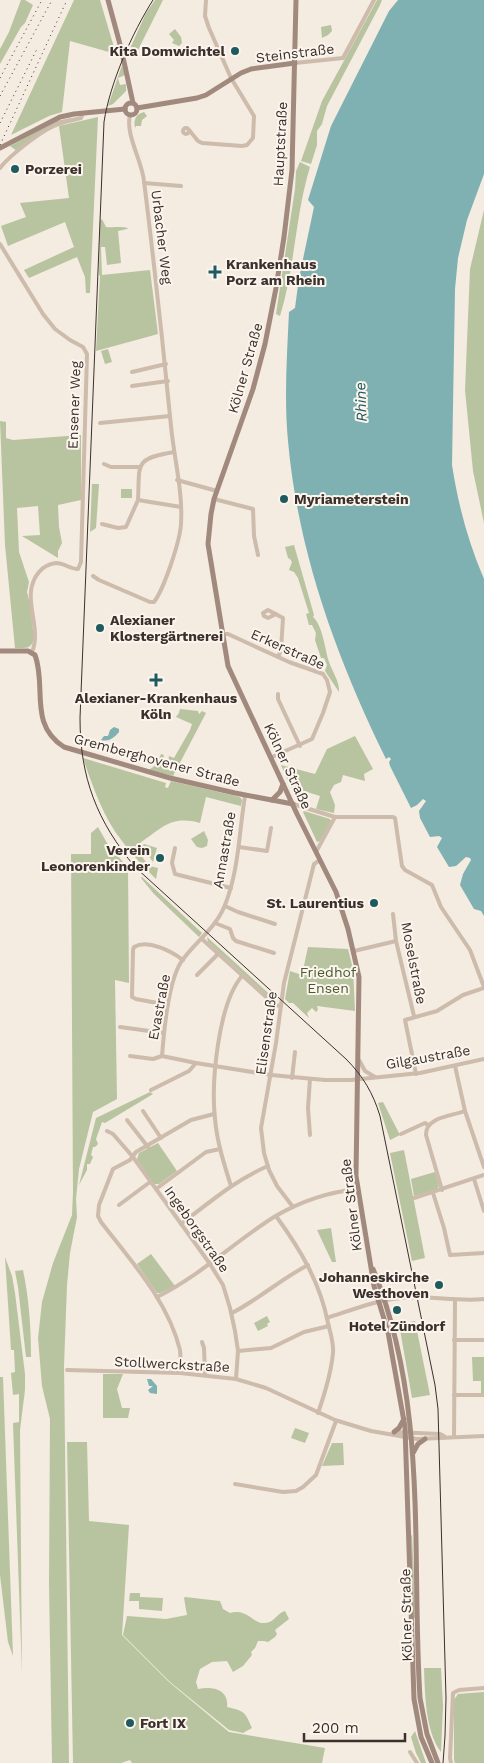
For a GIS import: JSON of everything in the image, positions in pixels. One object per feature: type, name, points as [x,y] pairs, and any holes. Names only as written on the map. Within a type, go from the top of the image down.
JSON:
[{"type":"main road","points":[[0,148],[49,121],[66,115],[128,105],[137,108],[136,113],[130,115],[126,113],[128,105],[121,48],[108,0]]},
{"type":"main road","name":"Hauptstraße","points":[[276,288],[292,175],[296,0]]},
{"type":"main road","name":"Steinstraße","points":[[137,108],[202,97],[231,78],[251,69],[295,64]]},
{"type":"main road","name":"Kölner Straße","points":[[276,288],[265,344],[253,389],[214,499],[208,544],[228,666],[272,757],[292,804],[336,892],[354,951],[359,977],[356,1163],[358,1189],[374,1286],[382,1300],[396,1338],[412,1435],[421,1706],[427,1734],[438,1763]]},
{"type":"main road","points":[[0,651],[30,651]]},
{"type":"main road","name":"Gremberghovener Straße","points":[[30,651],[35,655],[37,664],[43,721],[47,732],[59,744],[80,753],[161,776],[245,796],[292,804]]},
{"type":"main road","points":[[272,800],[280,792],[283,784]]},
{"type":"main road","name":"Kölner Straße","points":[[382,1300],[404,1419],[416,1718],[421,1737],[432,1763]]},
{"type":"main road","points":[[394,1432],[404,1419]]},
{"type":"main road","points":[[413,1453],[418,1444],[425,1439]]},
{"type":"main road","points":[[409,1527],[415,1527]]},
{"type":"street","points":[[189,130],[202,143],[242,146],[247,145],[252,140],[255,123],[254,116],[231,78],[208,28],[205,16],[206,0]]},
{"type":"street","name":"Steinstraße","points":[[295,64],[343,58],[374,0]]},
{"type":"street","points":[[0,168],[10,157],[47,130],[55,125],[81,118],[83,113]]},
{"type":"street","name":"Urbacher Weg","points":[[93,576],[154,602],[178,542],[181,524],[168,381],[144,183],[131,131],[130,115]]},
{"type":"street","points":[[144,183],[181,186]]},
{"type":"street","name":"Ensener Weg","points":[[0,244],[43,314],[55,329],[83,347],[87,354],[81,562],[78,569],[54,563],[41,570],[32,582],[31,602],[35,641],[30,651]]},
{"type":"street","points":[[132,372],[166,364]]},
{"type":"street","points":[[132,386],[168,381]]},
{"type":"street","points":[[100,423],[170,416]]},
{"type":"street","points":[[102,524],[118,528],[126,527],[138,500],[139,467],[147,458],[174,452]]},
{"type":"street","points":[[104,464],[139,467]]},
{"type":"street","points":[[177,480],[217,491]]},
{"type":"street","points":[[214,499],[254,509],[254,536],[258,555]]},
{"type":"street","points":[[138,500],[180,507]]},
{"type":"street","points":[[276,614],[283,618],[281,650],[278,657]]},
{"type":"street","name":"Erkerstraße","points":[[223,634],[228,634],[278,657],[323,674],[329,686],[330,692],[312,739],[272,757]]},
{"type":"street","points":[[278,694],[278,699],[300,746]]},
{"type":"street","name":"Annastraße","points":[[207,933],[225,906],[231,888],[239,847],[245,796]]},
{"type":"street","points":[[292,804],[335,817],[391,816],[395,818],[402,866],[409,872],[432,884],[441,908],[470,950],[484,987],[463,995],[437,1011],[405,1020],[416,1074]]},
{"type":"street","points":[[316,852],[335,817]]},
{"type":"street","points":[[239,847],[266,854],[271,828]]},
{"type":"street","points":[[175,848],[172,863],[175,874],[231,888]]},
{"type":"street","name":"Elisenstraße","points":[[293,1207],[277,1186],[268,1166],[264,1153],[261,1128],[286,978],[314,864],[320,860]]},
{"type":"street","points":[[225,906],[275,924]]},
{"type":"street","name":"Moselstraße","points":[[393,914],[396,941],[414,1016]]},
{"type":"street","points":[[215,923],[230,929],[236,941],[274,953]]},
{"type":"street","name":"Evastraße","points":[[196,1063],[162,1056],[164,1032],[175,974],[183,960],[207,933]]},
{"type":"street","points":[[202,939],[275,1006],[281,1006]]},
{"type":"street","points":[[354,951],[396,941]]},
{"type":"street","name":"Evastraße","points":[[168,1005],[136,999],[132,996],[132,953],[136,945],[143,944],[171,952],[183,960]]},
{"type":"street","points":[[197,975],[218,954]]},
{"type":"street","points":[[232,1186],[220,1149],[214,1114],[216,1066],[227,1004],[230,994],[242,976]]},
{"type":"street","points":[[120,1027],[164,1032]]},
{"type":"street","points":[[292,1078],[295,1052]]},
{"type":"street","points":[[130,1056],[153,1059],[162,1056]]},
{"type":"street","name":"Gilgaustraße","points":[[196,1063],[292,1078],[325,1080],[416,1074],[484,1059]]},
{"type":"street","name":"Gilgaustraße","points":[[359,1060],[365,1071],[375,1077]]},
{"type":"street","points":[[151,1090],[189,1072],[196,1063]]},
{"type":"street","points":[[455,1066],[465,1111],[484,1166]]},
{"type":"street","points":[[310,1079],[308,1108],[310,1136]]},
{"type":"street","points":[[143,1111],[162,1138]]},
{"type":"street","points":[[442,1190],[426,1135],[426,1129],[433,1121],[465,1111]]},
{"type":"street","points":[[180,1373],[180,1352],[175,1334],[157,1298],[98,1216],[99,1205],[113,1170],[133,1157],[136,1152],[148,1147],[191,1120],[214,1114]]},
{"type":"street","points":[[127,1120],[148,1147]]},
{"type":"street","points":[[401,1134],[421,1124],[425,1123],[428,1125]]},
{"type":"street","name":"Ingeborgstraße","points":[[107,1131],[113,1134],[133,1157],[223,1285],[232,1313],[238,1351],[236,1379]]},
{"type":"street","points":[[156,1189],[206,1152],[220,1149]]},
{"type":"street","points":[[181,1224],[246,1176],[268,1166]]},
{"type":"street","points":[[414,1198],[484,1175]]},
{"type":"street","points":[[474,1179],[484,1211]]},
{"type":"street","points":[[119,1205],[150,1182]]},
{"type":"street","points":[[157,1298],[176,1288],[276,1216],[293,1207],[325,1196],[358,1189]]},
{"type":"street","points":[[432,1193],[444,1228],[450,1255],[484,1252]]},
{"type":"street","points":[[276,1216],[298,1246],[308,1265],[321,1294],[329,1326],[333,1351],[328,1383],[318,1413]]},
{"type":"street","points":[[232,1313],[254,1302],[288,1276],[308,1265]]},
{"type":"street","points":[[327,1318],[382,1300],[415,1297],[455,1300],[484,1299]]},
{"type":"street","points":[[454,1437],[455,1300]]},
{"type":"street","points":[[238,1351],[271,1348],[304,1332],[329,1326]]},
{"type":"street","points":[[454,1340],[484,1340]]},
{"type":"street","points":[[202,1342],[205,1375]]},
{"type":"street","name":"Stollwerckstraße","points":[[68,1370],[180,1373],[236,1379],[266,1388],[336,1421],[371,1432],[405,1434]]},
{"type":"street","points":[[454,1395],[484,1395]]},
{"type":"street","points":[[235,1484],[283,1492],[303,1487],[316,1475],[336,1421]]},
{"type":"street","name":"Stollwerckstraße","points":[[385,1434],[394,1432],[412,1435]]},
{"type":"street","points":[[412,1435],[440,1434],[446,1437]]},
{"type":"street","points":[[412,1435],[425,1439],[484,1436]]},
{"type":"street","points":[[451,1763],[453,1693],[459,1690],[484,1688]]},
{"type":"street","points":[[410,1752],[417,1763]]},
{"type":"green space","points":[[21,0],[25,0],[33,5],[25,23],[0,64],[0,49],[9,32]]},
{"type":"green space","points":[[74,0],[100,0],[116,54],[70,41],[62,112],[49,116],[11,135]]},
{"type":"green space","points":[[155,0],[163,0],[136,54],[128,53],[146,13]]},
{"type":"green space","points":[[377,0],[382,0],[327,106],[322,124],[317,131],[317,145],[311,164],[301,161],[322,101]]},
{"type":"green space","points":[[331,25],[332,31],[322,38],[321,27]]},
{"type":"green space","points":[[175,29],[181,37],[182,43],[179,46],[172,43],[174,40],[169,34]]},
{"type":"green space","points":[[122,65],[125,75],[118,78],[120,85],[126,84],[126,91],[113,104],[108,106]]},
{"type":"green space","points":[[144,112],[147,116],[142,120],[141,126],[136,126],[135,128],[134,122],[136,118]]},
{"type":"green space","points":[[98,117],[90,293],[86,293],[85,277],[77,257],[29,278],[24,270],[74,247],[65,222],[8,246],[1,226],[26,217],[20,203],[69,198],[59,126]]},
{"type":"green space","points":[[71,118],[62,121],[17,151],[10,146],[56,121]]},
{"type":"green space","points":[[300,162],[310,167],[301,204],[289,279],[280,316],[276,314],[295,189],[296,171]]},
{"type":"green space","points":[[484,210],[484,523],[473,471],[465,390],[470,269]]},
{"type":"green space","points":[[102,219],[106,227],[128,228],[118,231],[121,263],[107,265],[105,247],[101,247],[102,275],[150,270],[158,334],[96,351],[100,276],[100,221]]},
{"type":"green space","points":[[108,349],[112,362],[105,364],[101,351]]},
{"type":"green space","points":[[0,421],[6,422],[6,438],[13,440],[81,435],[81,500],[58,505],[62,543],[58,551],[58,558],[22,536],[40,535],[38,506],[17,508],[19,552],[29,582],[27,592],[34,639],[29,647],[24,648],[15,648],[5,545]]},
{"type":"green space","points":[[92,484],[99,484],[96,528],[90,532]]},
{"type":"green space","points":[[121,489],[132,489],[132,498],[121,498]]},
{"type":"green space","points":[[294,545],[313,617],[319,626],[339,692],[325,671],[327,665],[324,658],[321,658],[315,640],[316,633],[312,625],[309,625],[306,614],[309,613],[298,578],[294,572],[289,570],[292,562],[288,558],[285,547]]},
{"type":"green space","points":[[180,709],[198,711],[199,714],[202,711],[206,713],[173,776],[149,770],[157,764],[161,754],[164,755],[163,759],[168,761],[169,756],[174,758],[190,730],[192,724],[176,717]]},
{"type":"green space","points":[[355,736],[373,769],[364,774],[365,781],[343,775],[341,782],[334,785],[330,792],[335,805],[334,813],[316,809],[320,796],[291,787],[281,765],[315,774],[327,749]]},
{"type":"green space","points":[[83,758],[166,783],[165,787],[168,788],[171,781],[240,797],[242,800],[241,806],[206,797],[200,823],[181,821],[167,824],[140,843],[140,848],[144,844],[157,848],[153,862],[148,855],[140,854],[149,866],[158,868],[156,879],[115,832],[104,812]]},
{"type":"green space","points":[[304,811],[330,819],[331,821],[320,841],[317,842]]},
{"type":"green space","points":[[98,827],[107,843],[128,868],[129,983],[115,980],[117,1099],[93,1112],[79,1169],[76,1199],[77,1217],[70,1253],[64,1366],[69,1763],[52,1763],[49,1584],[50,1419],[42,1386],[38,1338],[42,1302],[53,1263],[72,1215],[71,854],[91,854],[91,833]]},
{"type":"green space","points":[[204,831],[208,840],[207,846],[197,847],[191,839]]},
{"type":"green space","points":[[142,877],[202,933],[199,937],[154,894]]},
{"type":"green space","points":[[207,937],[278,1002],[271,999],[208,942]]},
{"type":"green space","name":"Friedhof Ensen","points":[[308,947],[348,949],[353,969],[355,1011],[317,1006],[318,1010],[316,1012],[312,1008],[307,1013],[309,1018],[293,1003],[289,1003],[285,999],[290,971],[302,975]]},
{"type":"green space","points":[[150,1092],[153,1094],[105,1123],[102,1122],[96,1139],[98,1144],[93,1147],[91,1155],[93,1157],[90,1164],[87,1164],[87,1170],[79,1185],[96,1118]]},
{"type":"green space","points":[[383,1102],[400,1135],[390,1140],[378,1103]]},
{"type":"green space","points":[[158,1143],[177,1171],[159,1184],[154,1184],[137,1159],[139,1153]]},
{"type":"green space","points":[[404,1150],[425,1258],[412,1261],[390,1153]]},
{"type":"green space","points":[[435,1172],[439,1186],[437,1189],[414,1196],[411,1179]]},
{"type":"green space","points":[[331,1228],[336,1262],[332,1262],[317,1230]]},
{"type":"green space","points":[[151,1254],[175,1286],[160,1293],[157,1293],[137,1264]]},
{"type":"green space","points":[[5,1257],[12,1276],[15,1293],[25,1374],[20,1430],[22,1674],[13,1423],[19,1422],[19,1394],[13,1395],[11,1373],[15,1372],[14,1350],[11,1350]]},
{"type":"green space","points":[[23,1270],[29,1313],[31,1357],[26,1357],[15,1271]]},
{"type":"green space","points":[[267,1316],[270,1322],[267,1324],[268,1326],[258,1331],[254,1323]]},
{"type":"green space","points":[[415,1321],[430,1395],[412,1398],[399,1324]]},
{"type":"green space","points":[[472,1357],[484,1357],[484,1394],[481,1394],[481,1381],[473,1381]]},
{"type":"green space","points":[[103,1374],[123,1374],[117,1389],[122,1408],[130,1408],[128,1418],[103,1418]]},
{"type":"green space","points":[[0,1377],[3,1377],[13,1656],[8,1642],[0,1575]]},
{"type":"green space","points":[[295,1428],[309,1433],[305,1443],[291,1438]]},
{"type":"green space","points":[[67,1442],[87,1442],[89,1521],[129,1525],[122,1635],[169,1682],[229,1732],[325,1748],[322,1763],[132,1763],[130,1760],[121,1763],[73,1763]]},
{"type":"green space","points":[[332,1443],[343,1443],[344,1465],[322,1466]]},
{"type":"green space","points":[[412,1535],[416,1618],[413,1618]]},
{"type":"green space","points":[[130,1593],[140,1593],[140,1597],[163,1598],[162,1611],[139,1609],[139,1601],[129,1601]]},
{"type":"green space","points":[[185,1597],[220,1601],[223,1609],[230,1613],[246,1614],[261,1623],[268,1623],[285,1611],[289,1619],[275,1630],[277,1634],[268,1642],[258,1641],[251,1652],[252,1655],[243,1666],[233,1672],[227,1661],[212,1662],[200,1669],[196,1682],[198,1689],[209,1688],[218,1690],[225,1696],[227,1707],[244,1713],[252,1728],[243,1733],[229,1730],[170,1682],[123,1635],[127,1616],[166,1619],[187,1615]]},
{"type":"green space","points":[[424,1668],[441,1668],[443,1706],[441,1752],[429,1723]]},
{"type":"green space","points":[[484,1692],[484,1763],[455,1763],[454,1700],[458,1694]]},
{"type":"green space","points":[[415,1731],[426,1763],[421,1763],[416,1753],[411,1737]]},
{"type":"water","name":"Rhine","points":[[398,0],[484,0],[484,174],[467,220],[458,258],[455,289],[452,465],[464,523],[484,579],[484,916],[481,911],[474,909],[460,885],[463,874],[471,860],[470,858],[466,857],[456,866],[449,867],[437,847],[442,838],[439,836],[430,837],[420,818],[419,811],[426,801],[423,799],[411,808],[390,766],[389,762],[391,759],[389,757],[386,759],[351,683],[322,604],[310,564],[293,483],[288,441],[286,393],[289,312],[295,308],[299,278],[314,207],[308,200],[331,126],[389,11]]},
{"type":"water","points":[[114,727],[119,729],[119,732],[113,738],[101,740],[104,736],[108,736],[110,730]]},
{"type":"water","points":[[147,1379],[151,1379],[157,1386],[157,1394],[150,1393],[148,1390],[153,1386],[149,1386]]},
{"type":"tram line","points":[[153,0],[137,28],[123,59],[111,91],[104,122],[80,718],[83,760],[93,798],[101,815],[110,833],[135,867],[346,1059],[358,1072],[371,1092],[380,1116],[435,1385],[438,1409],[446,1698],[443,1763]]},
{"type":"railway","points":[[0,78],[42,0]]},
{"type":"railway","points":[[0,96],[52,0]]},
{"type":"railway","points":[[0,145],[67,0]]},
{"type":"railway","points":[[0,123],[38,47]]},
{"type":"place","name":"Kita Domwichtel","points":[[235,51]]},
{"type":"place","name":"Porzerei","points":[[15,169]]},
{"type":"place","name":"Krankenhaus Porz am Rhein","points":[[215,272]]},
{"type":"place","name":"Myriameterstein","points":[[284,499]]},
{"type":"place","name":"Alexianer Klostergärtnerei","points":[[100,628]]},
{"type":"place","name":"Alexianer-Krankenhaus Köln","points":[[156,680]]},
{"type":"place","name":"Verein Leonorenkinder","points":[[160,858]]},
{"type":"place","name":"St. Laurentius","points":[[374,903]]},
{"type":"place","name":"Johanneskirche Westhoven","points":[[439,1285]]},
{"type":"place","name":"Hotel Zündorf","points":[[397,1310]]},
{"type":"place","name":"Fort IX","points":[[130,1723]]}]
